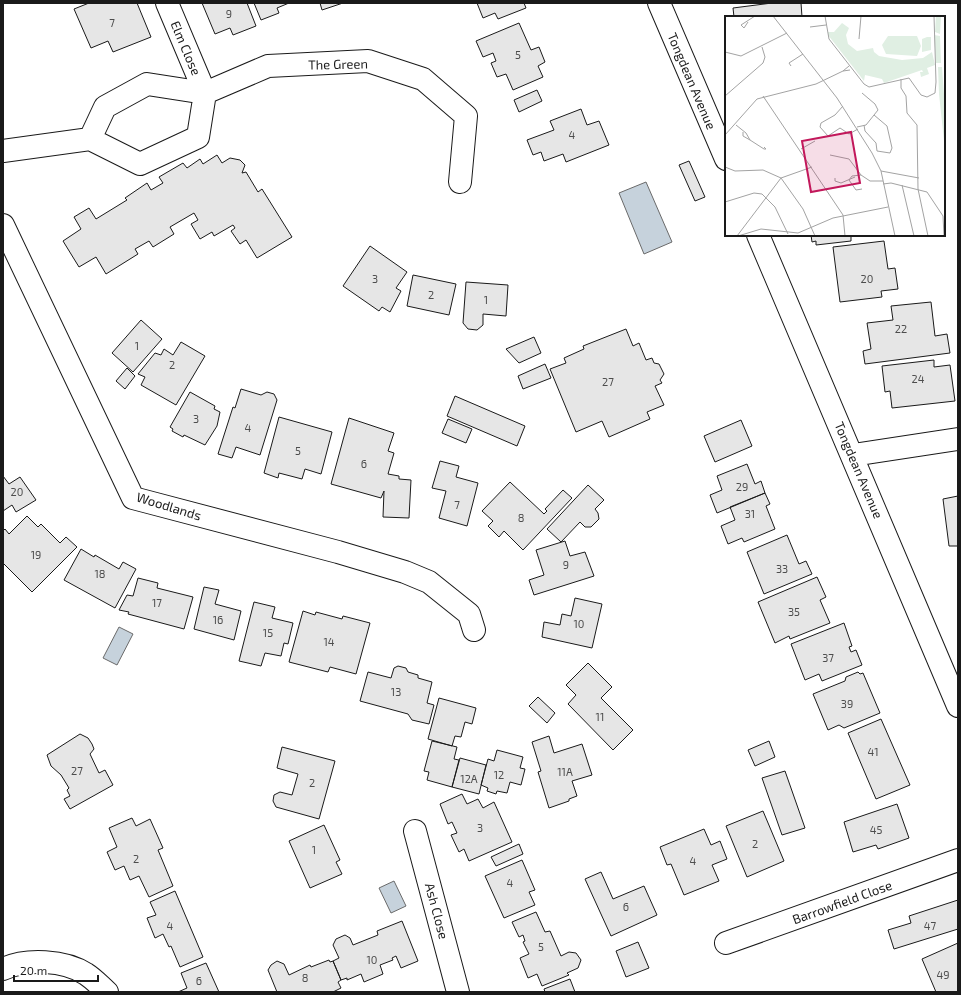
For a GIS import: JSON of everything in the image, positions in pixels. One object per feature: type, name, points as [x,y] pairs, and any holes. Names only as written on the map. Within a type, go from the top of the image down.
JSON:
[{"type":"street","name":"Elm Close","points":[[167,3],[206,93]]},
{"type":"street","name":"Tongdean Avenue","points":[[659,3],[725,157]]},
{"type":"street","name":"The Green","points":[[206,93],[268,66],[368,61],[423,79],[466,116],[460,182]]},
{"type":"street","points":[[3,151],[90,139],[140,164],[198,137],[206,93],[147,84],[105,107],[90,139]]},
{"type":"street","name":"Woodlands","points":[[3,225],[133,498],[338,552],[405,572],[428,582],[469,614],[474,630]]},
{"type":"street","name":"Tongdean Avenue","points":[[758,236],[958,706]]},
{"type":"street","points":[[852,455],[958,439]]},
{"type":"street","name":"Ash Close","points":[[415,831],[458,992]]},
{"type":"street","name":"Barrowfield Close","points":[[726,943],[958,860]]},
{"type":"street","points":[[3,969],[11,965],[50,961],[85,974],[108,992]]},
{"type":"shaded area","points":[[646,182],[672,242],[644,254],[619,193]]},
{"type":"shaded area","points":[[119,627],[133,634],[117,665],[103,658]]},
{"type":"shaded area","points":[[394,881],[406,906],[391,913],[379,888]]},
{"type":"building","points":[[89,3],[137,3],[151,37],[113,52],[108,41],[91,48],[74,9]]},
{"type":"building","points":[[202,3],[247,3],[256,26],[233,35],[230,28],[215,34]]},
{"type":"building","points":[[254,3],[289,3],[277,8],[279,13],[261,20]]},
{"type":"building","points":[[320,3],[343,3],[322,10]]},
{"type":"building","points":[[477,3],[524,3],[526,8],[498,19],[495,13],[483,18]]},
{"type":"building","points":[[772,3],[801,3],[802,16],[734,16],[733,8]]},
{"type":"building","points":[[519,23],[531,50],[539,47],[545,62],[538,66],[543,77],[513,90],[506,74],[497,77],[491,63],[496,61],[493,53],[483,57],[476,41]]},
{"type":"building","points":[[537,90],[542,101],[519,112],[514,100]]},
{"type":"building","points":[[581,109],[587,125],[599,121],[609,145],[566,162],[563,154],[544,161],[541,152],[533,155],[527,140],[554,130],[550,121]]},
{"type":"building","points":[[217,155],[222,163],[230,158],[240,160],[245,165],[242,173],[246,172],[258,192],[262,189],[292,237],[257,258],[246,240],[240,244],[231,231],[235,228],[233,225],[214,236],[212,232],[200,239],[191,224],[198,220],[194,213],[170,227],[174,234],[153,247],[149,241],[135,249],[138,254],[106,274],[96,257],[79,267],[63,241],[81,229],[74,217],[89,208],[96,219],[127,200],[125,198],[147,183],[151,190],[163,183],[159,177],[183,163],[187,168],[200,159],[203,164]]},
{"type":"building","points":[[689,161],[705,197],[695,201],[679,165]]},
{"type":"building","points":[[811,236],[851,236],[851,241],[816,245],[816,241],[812,242]]},
{"type":"building","points":[[884,241],[888,269],[895,268],[898,289],[881,291],[882,297],[840,302],[833,247]]},
{"type":"building","points":[[370,246],[407,272],[396,288],[401,291],[390,312],[382,307],[379,311],[343,286]]},
{"type":"building","points":[[413,275],[456,284],[449,315],[407,306]]},
{"type":"building","points":[[466,282],[508,285],[506,316],[483,314],[483,325],[477,330],[468,329],[463,323]]},
{"type":"building","points":[[931,302],[935,336],[947,334],[950,353],[865,364],[863,351],[871,349],[867,323],[893,320],[891,306]]},
{"type":"building","points":[[141,320],[162,339],[133,372],[112,353]]},
{"type":"building","points":[[626,329],[633,346],[639,343],[646,360],[652,358],[654,363],[659,364],[664,374],[660,380],[662,383],[655,386],[664,405],[647,412],[650,419],[609,437],[602,421],[576,432],[550,369],[566,363],[564,358],[584,349],[583,346]]},
{"type":"building","points":[[534,337],[541,353],[519,363],[506,349]]},
{"type":"building","points":[[181,342],[205,356],[176,405],[141,385],[145,377],[138,374],[155,353],[161,355],[164,349],[173,355]]},
{"type":"building","points":[[934,360],[934,367],[950,365],[955,401],[892,408],[890,391],[885,392],[882,366]]},
{"type":"building","points":[[545,364],[551,378],[523,389],[518,376]]},
{"type":"building","points":[[127,368],[135,376],[125,389],[116,381]]},
{"type":"building","points":[[241,389],[261,395],[267,392],[274,394],[277,400],[260,455],[236,447],[232,458],[218,454],[233,407],[235,408]]},
{"type":"building","points":[[190,392],[215,406],[214,409],[220,412],[217,426],[205,445],[184,435],[183,437],[172,431],[173,429],[170,427]]},
{"type":"building","points":[[455,396],[525,426],[517,446],[447,416]]},
{"type":"building","points":[[279,417],[332,432],[321,474],[305,469],[302,479],[279,473],[278,478],[264,473]]},
{"type":"building","points":[[349,418],[394,433],[388,451],[394,453],[388,474],[399,476],[399,479],[411,480],[409,518],[383,517],[384,491],[381,498],[331,484]]},
{"type":"building","points":[[448,419],[472,429],[466,443],[442,433]]},
{"type":"building","points":[[741,420],[752,446],[715,462],[704,436]]},
{"type":"building","points":[[440,461],[459,466],[456,477],[478,483],[467,526],[439,518],[446,491],[432,488]]},
{"type":"building","points":[[747,464],[755,484],[761,481],[765,493],[717,513],[710,495],[722,490],[717,476]]},
{"type":"building","points":[[3,476],[9,484],[20,477],[36,500],[16,512],[12,505],[3,511]]},
{"type":"building","points":[[510,482],[544,514],[547,511],[545,509],[563,490],[572,498],[523,550],[504,531],[499,537],[488,526],[493,521],[482,511]]},
{"type":"building","points":[[588,485],[604,500],[595,509],[598,513],[599,519],[591,527],[585,527],[580,522],[561,542],[547,529]]},
{"type":"building","points":[[765,493],[770,504],[766,506],[775,529],[744,542],[742,538],[728,544],[721,526],[735,520],[730,507]]},
{"type":"building","points":[[958,496],[958,546],[949,546],[943,499]]},
{"type":"building","points":[[27,516],[38,527],[41,524],[60,543],[66,537],[77,547],[32,592],[3,563],[3,531],[5,529],[9,534]]},
{"type":"building","points":[[787,535],[799,564],[806,561],[812,574],[764,594],[747,552]]},
{"type":"building","points":[[565,541],[570,556],[585,552],[594,576],[534,595],[529,580],[544,575],[536,550]]},
{"type":"building","points":[[81,549],[94,557],[95,555],[119,569],[123,562],[136,569],[115,608],[64,580]]},
{"type":"building","points":[[817,577],[826,597],[820,600],[830,623],[790,639],[789,636],[775,643],[758,602]]},
{"type":"building","points":[[138,578],[158,583],[157,588],[193,597],[184,629],[128,614],[129,612],[119,610],[127,595],[133,596]]},
{"type":"building","points":[[204,587],[219,590],[215,604],[241,611],[234,640],[194,629]]},
{"type":"building","points":[[575,598],[602,604],[592,648],[542,637],[544,622],[560,625],[562,614],[571,616]]},
{"type":"building","points":[[254,602],[275,607],[272,618],[293,623],[288,644],[284,643],[281,656],[265,653],[261,666],[239,661]]},
{"type":"building","points":[[303,611],[315,615],[316,612],[342,619],[343,616],[370,623],[356,674],[330,667],[328,672],[289,662]]},
{"type":"building","points":[[844,623],[852,646],[849,647],[851,652],[856,650],[862,665],[822,681],[819,674],[805,680],[791,644]]},
{"type":"building","points":[[588,663],[612,687],[601,698],[633,730],[613,750],[568,704],[576,695],[566,685]]},
{"type":"building","points":[[398,666],[406,668],[408,672],[418,675],[418,678],[432,682],[427,703],[434,705],[429,724],[412,720],[408,714],[360,701],[368,672],[391,678],[394,668]]},
{"type":"building","points":[[858,672],[860,674],[863,673],[880,713],[844,728],[839,725],[828,730],[813,694],[845,681],[846,677]]},
{"type":"building","points":[[538,697],[555,713],[547,723],[529,706]]},
{"type":"building","points":[[439,698],[476,708],[472,724],[465,722],[461,737],[455,736],[452,746],[428,739]]},
{"type":"building","points":[[881,719],[910,785],[876,799],[848,733]]},
{"type":"building","points":[[80,734],[88,738],[92,744],[94,749],[90,754],[99,773],[105,770],[113,785],[70,809],[64,799],[70,796],[67,790],[69,788],[61,775],[51,766],[47,755]]},
{"type":"building","points":[[549,736],[554,753],[582,744],[592,775],[572,781],[577,796],[569,799],[569,801],[549,808],[538,772],[541,771],[532,742]]},
{"type":"building","points":[[432,741],[457,747],[454,759],[459,760],[452,787],[427,780],[429,772],[424,771]]},
{"type":"building","points":[[769,741],[775,757],[755,766],[748,750]]},
{"type":"building","points":[[282,747],[335,761],[319,819],[276,807],[273,801],[274,795],[280,792],[292,795],[298,774],[277,768]]},
{"type":"building","points":[[497,750],[523,757],[520,768],[525,769],[521,785],[510,782],[507,793],[497,791],[496,794],[487,791],[488,788],[481,785],[488,759],[494,761]]},
{"type":"building","points":[[460,758],[486,765],[479,794],[452,787]]},
{"type":"building","points":[[785,771],[805,828],[782,835],[762,778]]},
{"type":"building","points":[[462,794],[467,804],[478,799],[483,808],[494,802],[512,842],[469,861],[464,849],[459,852],[451,835],[457,833],[452,822],[448,824],[440,804]]},
{"type":"building","points":[[897,804],[909,838],[878,849],[876,845],[853,852],[844,822]]},
{"type":"building","points":[[763,811],[784,861],[747,877],[726,826]]},
{"type":"building","points":[[132,818],[136,826],[150,819],[163,848],[158,850],[173,886],[149,897],[139,876],[130,880],[124,866],[115,870],[107,852],[117,847],[109,828]]},
{"type":"building","points":[[324,825],[340,860],[336,862],[342,874],[310,888],[289,841]]},
{"type":"building","points":[[704,829],[711,845],[720,841],[727,859],[712,865],[719,881],[684,895],[671,864],[667,865],[660,847]]},
{"type":"building","points":[[519,844],[523,854],[496,866],[491,857]]},
{"type":"building","points":[[522,860],[535,890],[529,892],[535,905],[504,918],[485,876]]},
{"type":"building","points":[[601,872],[613,899],[644,886],[657,915],[611,936],[585,879]]},
{"type":"building","points":[[175,891],[203,957],[180,967],[171,946],[169,947],[163,934],[155,938],[147,918],[156,915],[150,902]]},
{"type":"building","points":[[958,900],[958,929],[894,949],[888,930],[911,923],[909,916]]},
{"type":"building","points":[[536,912],[545,932],[550,931],[561,956],[569,952],[576,953],[581,960],[578,968],[567,973],[569,975],[542,986],[537,974],[528,978],[520,958],[529,954],[523,942],[525,941],[523,935],[519,937],[512,922]]},
{"type":"building","points":[[402,921],[418,961],[401,968],[396,956],[392,958],[393,960],[380,965],[383,974],[364,982],[361,974],[347,980],[347,978],[341,980],[333,961],[339,958],[333,945],[336,939],[345,935],[350,938],[353,945],[378,935],[377,931]]},
{"type":"building","points":[[638,942],[649,968],[626,977],[616,951]]},
{"type":"building","points":[[958,943],[958,992],[936,992],[922,959]]},
{"type":"building","points":[[329,960],[330,962],[333,961],[341,980],[338,982],[341,988],[333,992],[277,992],[268,970],[271,965],[277,961],[284,964],[289,975],[310,965],[311,967]]},
{"type":"building","points":[[206,963],[219,992],[178,992],[187,988],[181,973]]},
{"type":"building","points":[[570,979],[575,992],[545,992],[544,989]]}]
